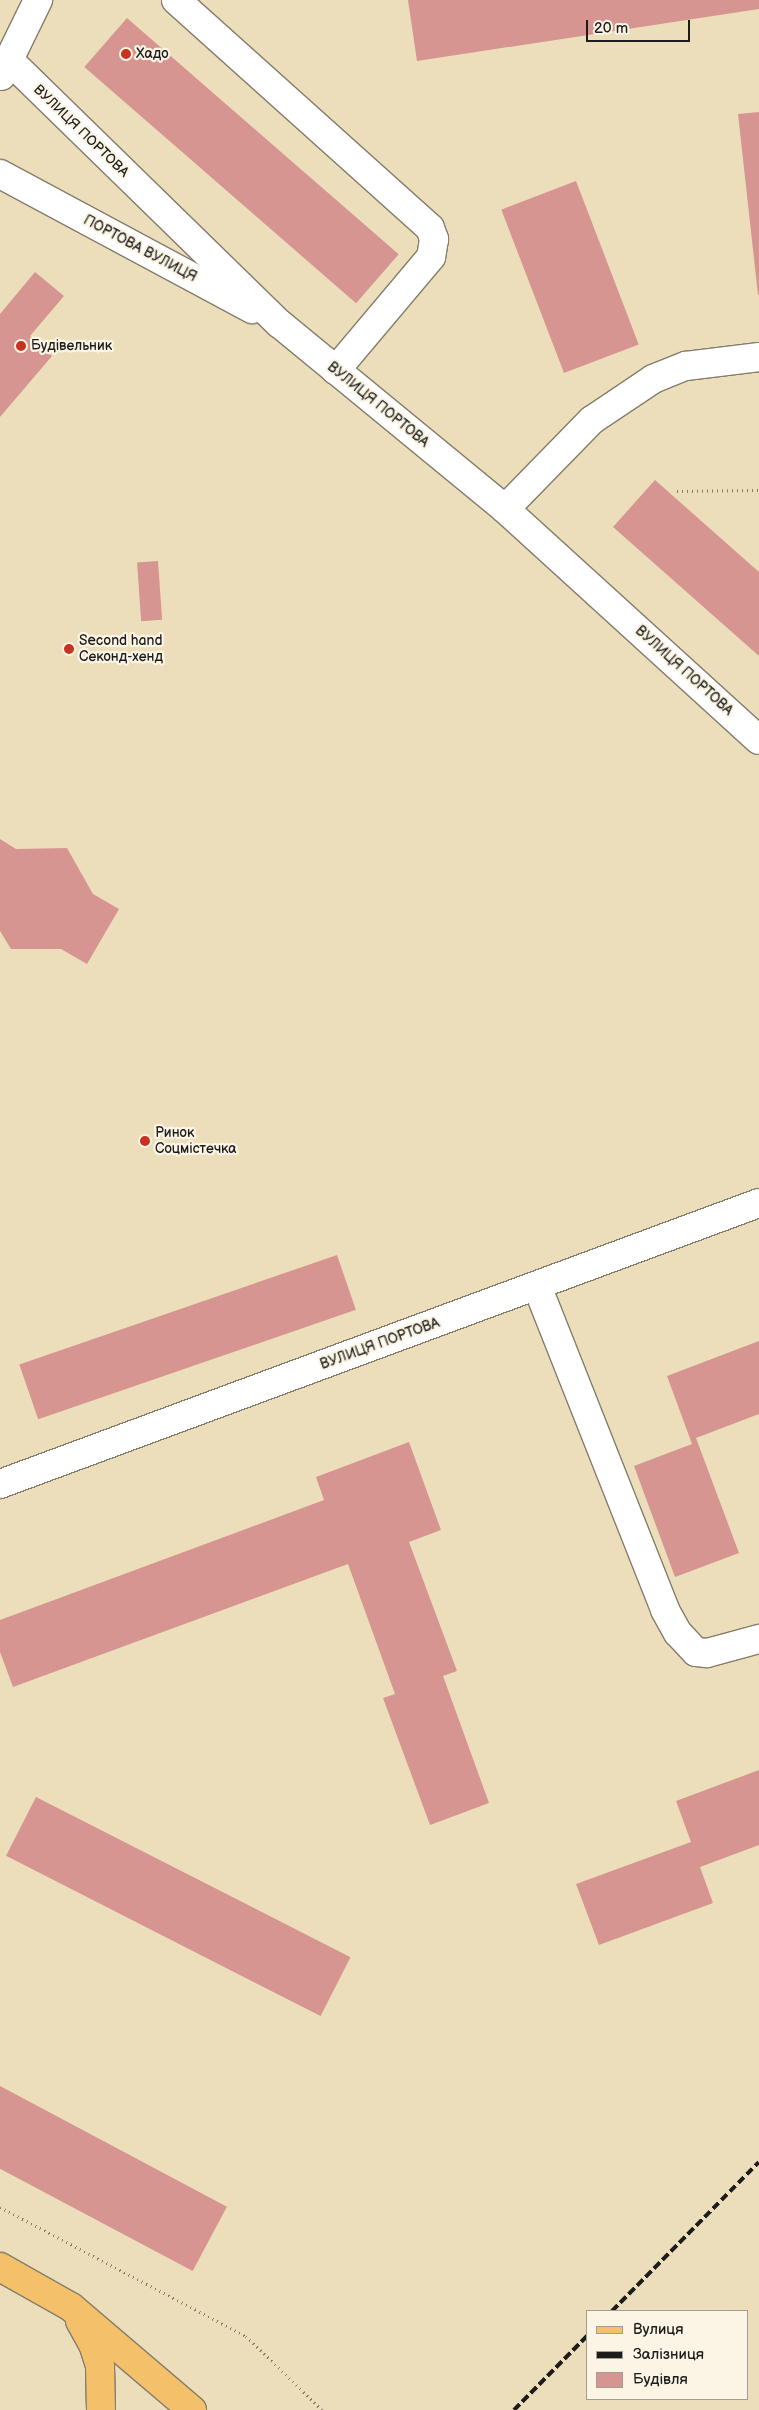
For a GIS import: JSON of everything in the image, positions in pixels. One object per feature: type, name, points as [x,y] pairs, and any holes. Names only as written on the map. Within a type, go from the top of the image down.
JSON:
[{"type":"main road","points":[[0,2267],[72,2307],[192,2410]]},
{"type":"main road","points":[[72,2307],[93,2344],[100,2366],[101,2410]]},
{"type":"street","name":"ВУЛИЦЯ ПОРТОВА","points":[[38,0],[4,68],[280,324],[505,509],[759,740]]},
{"type":"street","points":[[176,0],[430,228],[434,239],[431,257],[336,370]]},
{"type":"street","name":"ПОРТОВА ВУЛИЦЯ","points":[[0,174],[280,324]]},
{"type":"street","points":[[505,509],[592,420],[653,379],[686,366],[759,357]]},
{"type":"street","name":"ВУЛИЦЯ ПОРТОВА","points":[[0,1484],[759,1203]]},
{"type":"street","points":[[537,1286],[665,1610],[678,1633],[696,1652],[707,1653],[759,1639]]},
{"type":"path","points":[[677,491],[759,490]]},
{"type":"path","points":[[0,2207],[246,2336],[322,2410]]},
{"type":"building","points":[[408,0],[759,0],[759,9],[417,61]]},
{"type":"building","points":[[127,18],[399,254],[356,303],[84,67]]},
{"type":"building","points":[[759,112],[759,294],[758,295],[738,114]]},
{"type":"building","points":[[576,181],[639,344],[564,373],[501,210]]},
{"type":"building","name":"Будівельник","points":[[35,272],[64,296],[30,336],[52,356],[0,417],[0,314]]},
{"type":"building","points":[[655,480],[759,572],[759,656],[613,527]]},
{"type":"building","points":[[158,561],[162,620],[141,621],[137,562]]},
{"type":"building","points":[[0,839],[16,849],[67,848],[93,894],[119,909],[87,964],[61,949],[11,949],[0,931]]},
{"type":"building","points":[[337,1255],[356,1310],[38,1419],[19,1364]]},
{"type":"building","points":[[759,1341],[759,1414],[696,1438],[739,1553],[675,1577],[634,1466],[692,1444],[667,1376]]},
{"type":"building","points":[[409,1442],[441,1530],[409,1542],[457,1671],[443,1676],[489,1803],[430,1825],[383,1698],[395,1694],[348,1564],[13,1687],[0,1652],[0,1620],[324,1500],[316,1477]]},
{"type":"building","points":[[759,1770],[759,1845],[700,1867],[713,1903],[599,1945],[576,1884],[691,1842],[676,1801]]},
{"type":"building","points":[[36,1797],[351,1957],[321,2016],[6,1856]]},
{"type":"building","points":[[0,2086],[227,2207],[193,2271],[0,2169]]},
{"type":"railway","points":[[613,2310],[759,2162]]},
{"type":"railway","points":[[514,2410],[586,2337]]},
{"type":"place","name":"Хадо","points":[[126,54]]},
{"type":"place","name":"Будівельник","points":[[21,346]]},
{"type":"place","name":"Second hand Секонд-хенд","points":[[69,649]]},
{"type":"place","name":"Ринок Соцмістечка","points":[[145,1141]]}]
